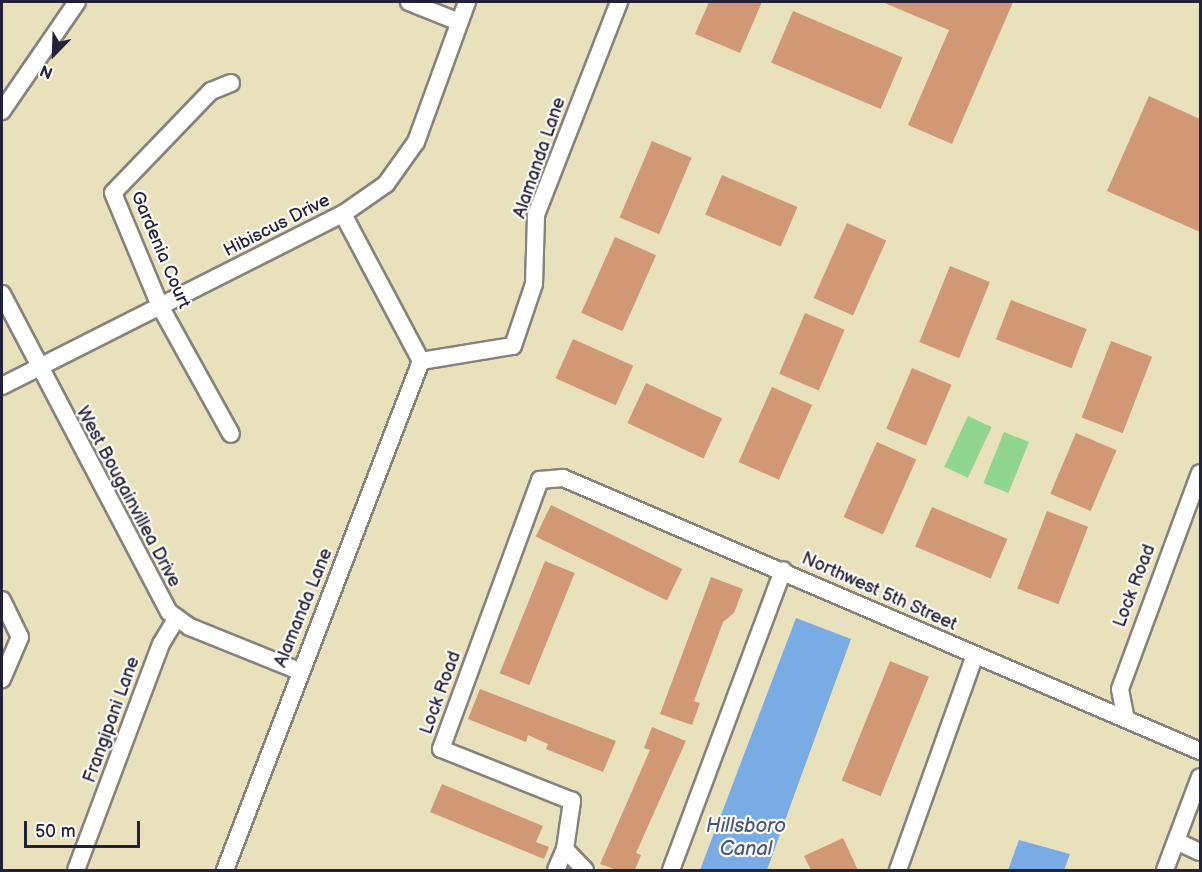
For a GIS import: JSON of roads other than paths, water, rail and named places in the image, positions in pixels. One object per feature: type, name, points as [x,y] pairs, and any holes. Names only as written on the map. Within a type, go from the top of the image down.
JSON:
[{"type":"street","points":[[2,111],[77,2]]},
{"type":"street","points":[[409,2],[459,22]]},
{"type":"street","name":"Hibiscus Drive","points":[[2,386],[343,214],[386,184],[416,142],[467,2]]},
{"type":"street","name":"Alamanda Lane","points":[[225,870],[299,671],[421,361],[513,346],[534,284],[536,215],[619,2]]},
{"type":"street","name":"Gardenia Court","points":[[231,83],[211,91],[113,193],[160,306],[231,434]]},
{"type":"street","points":[[343,214],[421,361]]},
{"type":"street","name":"West Bougainvillea Drive","points":[[2,294],[37,368],[157,595],[176,619],[299,671]]},
{"type":"street","name":"Lock Road","points":[[1125,715],[1120,689],[1200,473]]},
{"type":"street","name":"Northwest 5th Street","points":[[540,480],[563,478],[783,570],[975,655],[1125,715],[1200,751]]},
{"type":"street","name":"Lock Road","points":[[540,480],[441,749],[572,801],[565,849]]},
{"type":"street","points":[[671,870],[783,570]]},
{"type":"street","points":[[2,600],[20,637],[2,679]]},
{"type":"street","name":"Frangipani Lane","points":[[76,870],[161,644],[176,619]]},
{"type":"street","points":[[898,870],[975,655]]},
{"type":"street","points":[[1165,870],[1200,777]]},
{"type":"street","points":[[1176,841],[1200,852]]},
{"type":"street","points":[[556,870],[565,849],[585,870]]},
{"type":"water","name":"Hillsboro Canal","points":[[796,618],[851,639],[767,870],[700,870]]},
{"type":"water","points":[[1019,840],[1070,854],[1064,870],[1008,870]]}]
